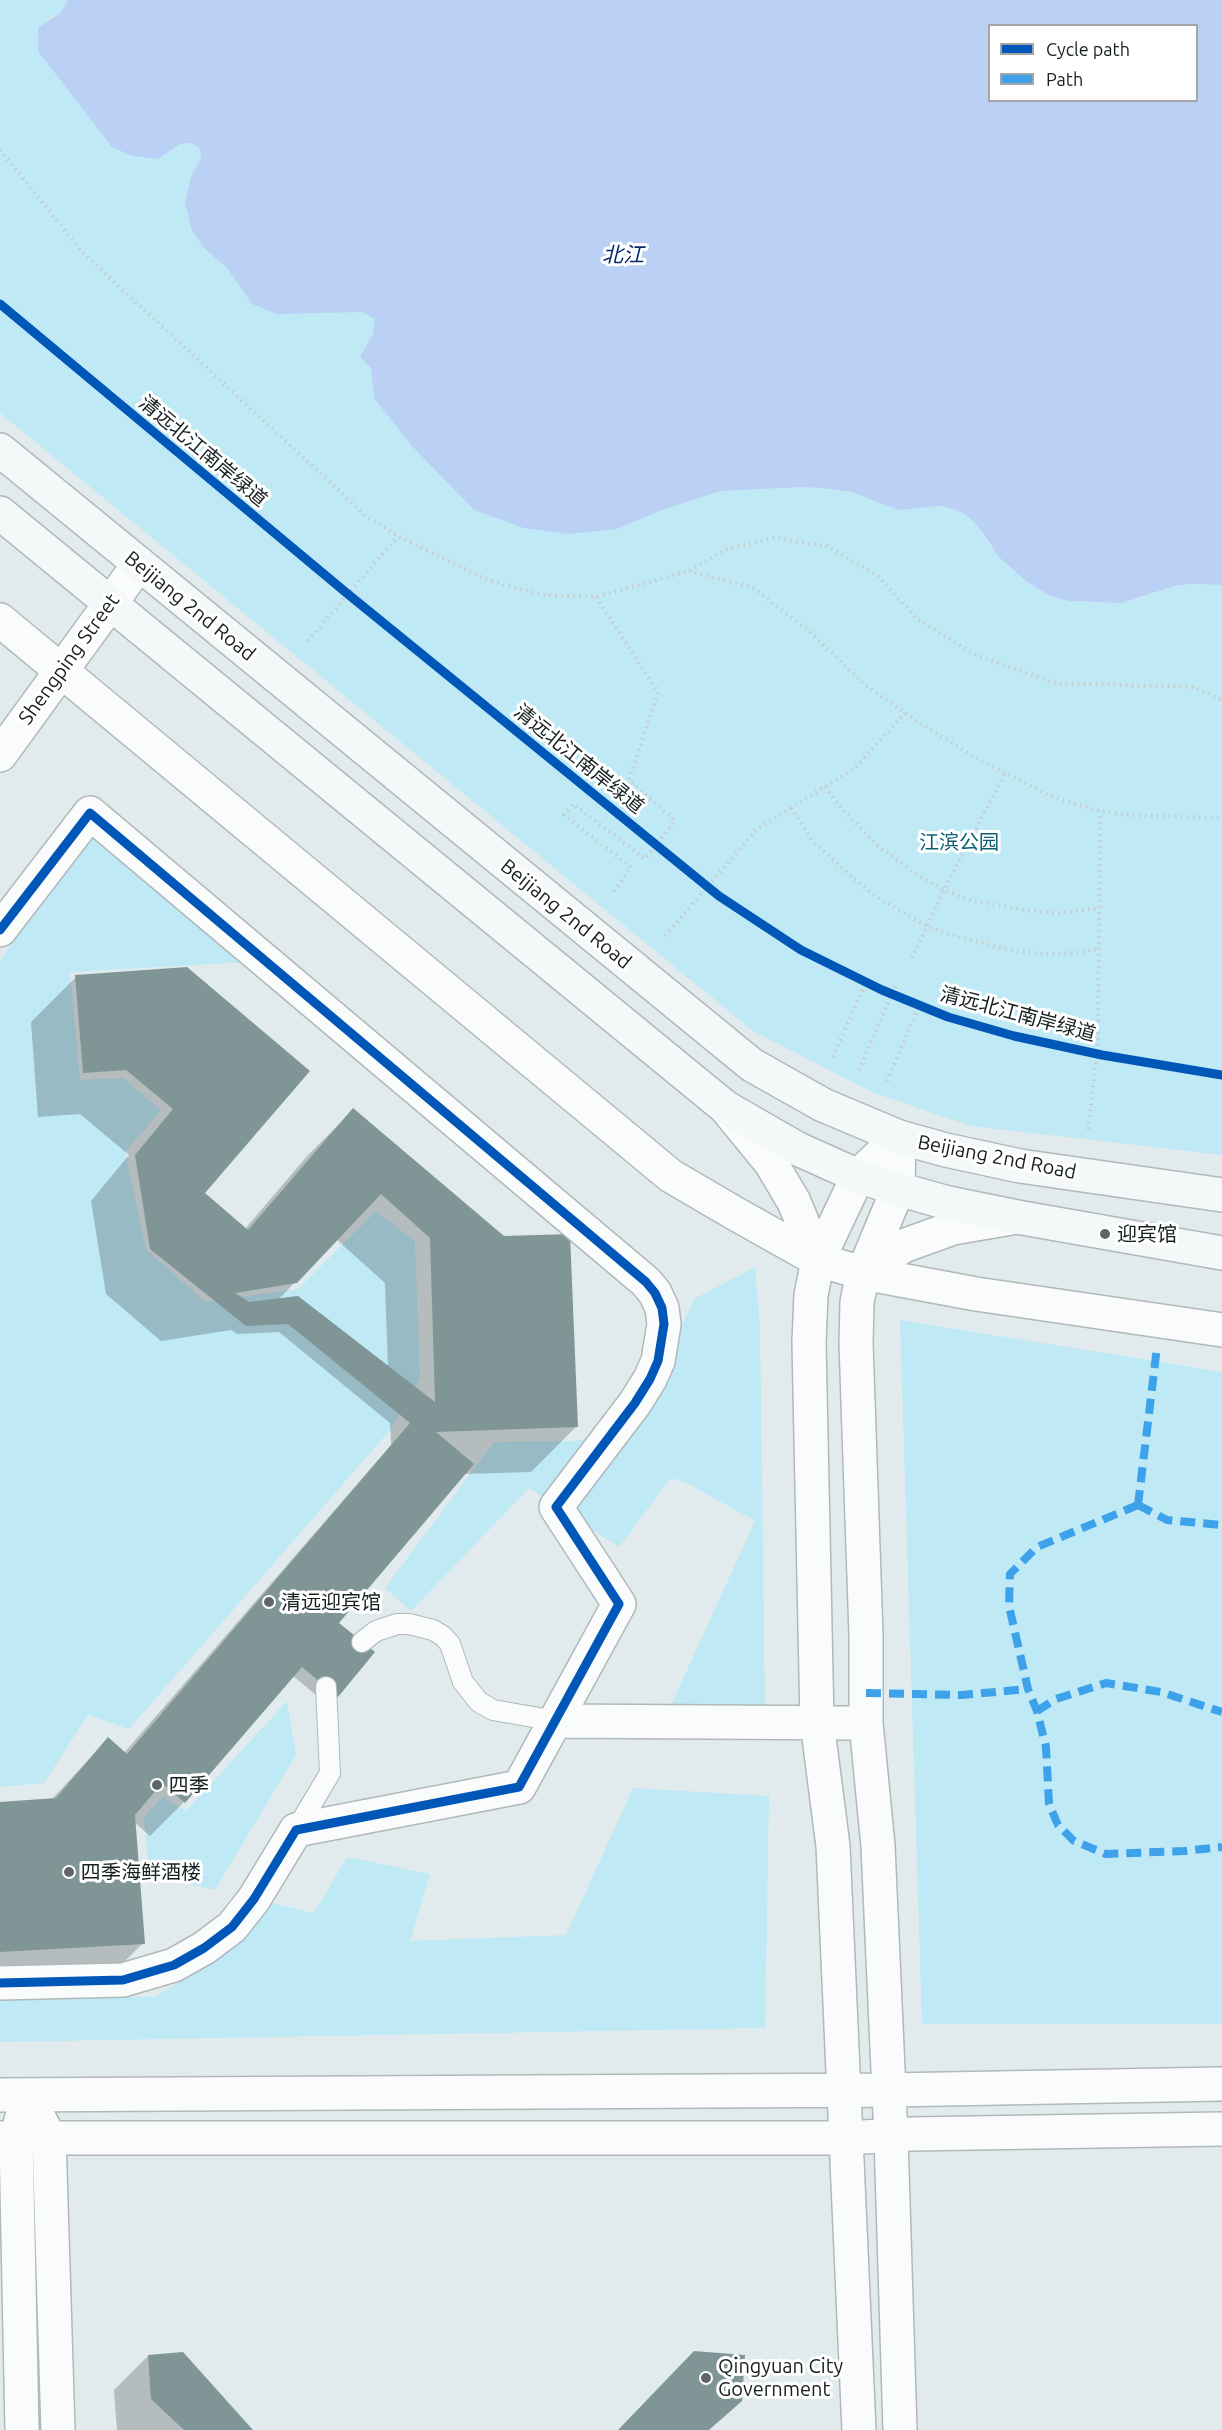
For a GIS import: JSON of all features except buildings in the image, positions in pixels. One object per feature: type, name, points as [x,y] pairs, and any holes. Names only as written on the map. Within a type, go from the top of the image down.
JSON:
[{"type":"main road","name":"Beijiang 2nd Road","points":[[0,450],[752,1065],[823,1105],[899,1137],[1020,1166],[1222,1196]]},
{"type":"main road","points":[[0,513],[724,1107],[798,1149],[858,1176],[898,1190],[1017,1217],[1222,1253]]},
{"type":"street","name":"Shengping Street","points":[[0,755],[139,564]]},
{"type":"street","points":[[0,620],[671,1176],[818,1260],[863,1273],[976,1294],[1222,1330]]},
{"type":"street","points":[[0,930],[90,813],[628,1266],[655,1293],[662,1308],[664,1324],[658,1361],[635,1403],[556,1507],[619,1604],[519,1787],[296,1830],[254,1899],[232,1927],[204,1948],[174,1965],[123,1980],[0,1983]]},
{"type":"street","points":[[724,1107],[771,1163],[794,1202],[818,1260]]},
{"type":"street","points":[[859,2430],[833,1846],[817,1722],[809,1342],[811,1295],[818,1260],[858,1176],[899,1137]]},
{"type":"street","points":[[899,1137],[898,1190],[863,1273],[857,1302],[856,1343],[866,1723],[878,1846],[891,2137],[900,2430]]},
{"type":"street","points":[[863,1273],[903,1246],[953,1228],[1017,1217]]},
{"type":"street","points":[[556,1721],[866,1723]]},
{"type":"street","points":[[14,2095],[888,2090],[1222,2084]]},
{"type":"street","points":[[14,2095],[49,2137],[58,2430]]},
{"type":"street","points":[[14,2095],[8,2139],[22,2430]]},
{"type":"street","points":[[8,2139],[49,2137],[847,2138],[912,2134],[1222,2129]]},
{"type":"lane","points":[[362,1642],[376,1631],[397,1624],[409,1624],[433,1630],[450,1644],[463,1682],[479,1702],[493,1710],[556,1721]]},
{"type":"lane","points":[[296,1830],[330,1773],[326,1687]]},
{"type":"path","points":[[0,150],[81,251],[365,515],[398,536],[488,580],[542,595],[596,597],[689,571],[726,549],[775,538],[827,546],[878,576],[917,618],[976,656],[1055,683],[1194,687],[1222,700]]},
{"type":"path","points":[[308,641],[398,536]]},
{"type":"path","points":[[689,571],[753,588],[809,632],[863,683],[905,713],[972,755],[1050,796],[1100,811],[1128,815],[1222,818]]},
{"type":"path","points":[[339,588],[358,603]]},
{"type":"path","points":[[596,597],[658,692],[629,780],[675,821],[645,859],[573,804],[564,815],[631,867],[613,893]]},
{"type":"path","points":[[665,936],[757,829],[855,768],[905,713]]},
{"type":"path","points":[[912,958],[944,890],[1005,773]]},
{"type":"path","points":[[825,787],[842,809],[878,846],[916,874],[944,890],[980,902],[1030,911],[1060,912],[1099,908]]},
{"type":"path","points":[[791,808],[813,841],[846,872],[879,899],[927,926],[1005,950],[1043,954],[1075,953],[1099,949]]},
{"type":"path","points":[[1088,1129],[1098,1044],[1100,811]]},
{"type":"path","points":[[702,882],[720,896]]},
{"type":"path","points":[[859,1070],[896,985]]},
{"type":"path","points":[[833,1058],[874,986]]},
{"type":"path","points":[[887,1081],[911,1002]]},
{"type":"green space","name":"江滨公园","points":[[0,0],[68,0],[61,12],[46,20],[158,159],[180,144],[191,143],[200,149],[201,158],[191,177],[204,248],[227,268],[252,304],[362,312],[376,319],[373,334],[360,357],[371,368],[374,398],[617,529],[662,510],[721,491],[804,487],[831,489],[917,508],[940,506],[954,509],[966,515],[978,526],[990,546],[1012,569],[1050,596],[1069,601],[1096,603],[1139,598],[1175,586],[1222,585],[1222,1155],[971,1126],[874,1093],[753,1031],[0,413]]},
{"type":"green space","points":[[91,828],[249,962],[70,972],[80,1080],[123,1078],[161,1110],[125,1152],[146,1249],[205,1302],[298,1289],[376,1211],[415,1241],[420,1379],[391,1429],[129,1729],[88,1715],[44,1783],[0,1787],[0,961]]},
{"type":"green space","points":[[755,1267],[760,1326],[765,1713],[667,1714],[755,1521],[687,1483],[671,1478],[619,1547],[529,1488],[411,1611],[385,1588],[494,1442],[573,1441],[634,1428],[694,1299]]},
{"type":"green space","points":[[900,1320],[1222,1372],[1222,2024],[922,2024]]},
{"type":"green space","points":[[287,1701],[296,1755],[215,1890],[149,1874],[144,1817],[163,1797],[186,1811]]},
{"type":"green space","points":[[633,1788],[769,1796],[765,2028],[0,2042],[0,1997],[155,1997],[231,1950],[272,1903],[314,1913],[347,1857],[430,1874],[410,1941],[566,1935]]},
{"type":"water","name":"北江","points":[[68,0],[1222,0],[1222,585],[1175,586],[1121,603],[1069,601],[1050,596],[1026,581],[999,557],[978,526],[966,515],[954,509],[940,506],[899,510],[854,493],[831,489],[804,487],[721,491],[662,510],[617,529],[568,534],[524,528],[474,510],[412,446],[374,398],[371,368],[360,357],[373,334],[375,319],[362,312],[277,314],[252,304],[227,268],[204,248],[192,230],[185,203],[191,177],[201,158],[200,149],[191,143],[180,144],[158,159],[133,156],[112,147],[38,51],[38,28],[61,12]]},
{"type":"marked path","points":[[1138,1505],[1157,1347]]},
{"type":"marked path","points":[[1138,1505],[1037,1547],[1010,1574],[1009,1606],[1028,1689],[1037,1711],[1046,1747],[1049,1804],[1058,1825],[1074,1841],[1106,1854],[1222,1847]]},
{"type":"marked path","points":[[1138,1505],[1167,1520],[1222,1525]]},
{"type":"marked path","points":[[1037,1711],[1056,1699],[1106,1683],[1161,1692],[1222,1712]]},
{"type":"marked path","points":[[866,1693],[962,1695],[1028,1689]]},
{"type":"cycle path","name":"清远北江南岸绿道","points":[[0,304],[349,595],[719,896],[801,950],[882,990],[948,1017],[1014,1036],[1102,1055],[1222,1075]]},
{"type":"cycle path","points":[[0,930],[90,813],[646,1282],[655,1293],[662,1308],[664,1324],[658,1361],[650,1379],[635,1403],[556,1507],[619,1604],[519,1787],[296,1830],[254,1899],[232,1927],[204,1948],[174,1965],[123,1980],[0,1983]]},
{"type":"place","name":"迎宾馆","points":[[1105,1234]]},
{"type":"place","name":"清远迎宾馆","points":[[269,1602]]},
{"type":"place","name":"四季","points":[[157,1785]]},
{"type":"place","name":"四季海鲜酒楼","points":[[69,1872]]},
{"type":"place","name":"Qingyuan City Government","points":[[706,2378]]}]
